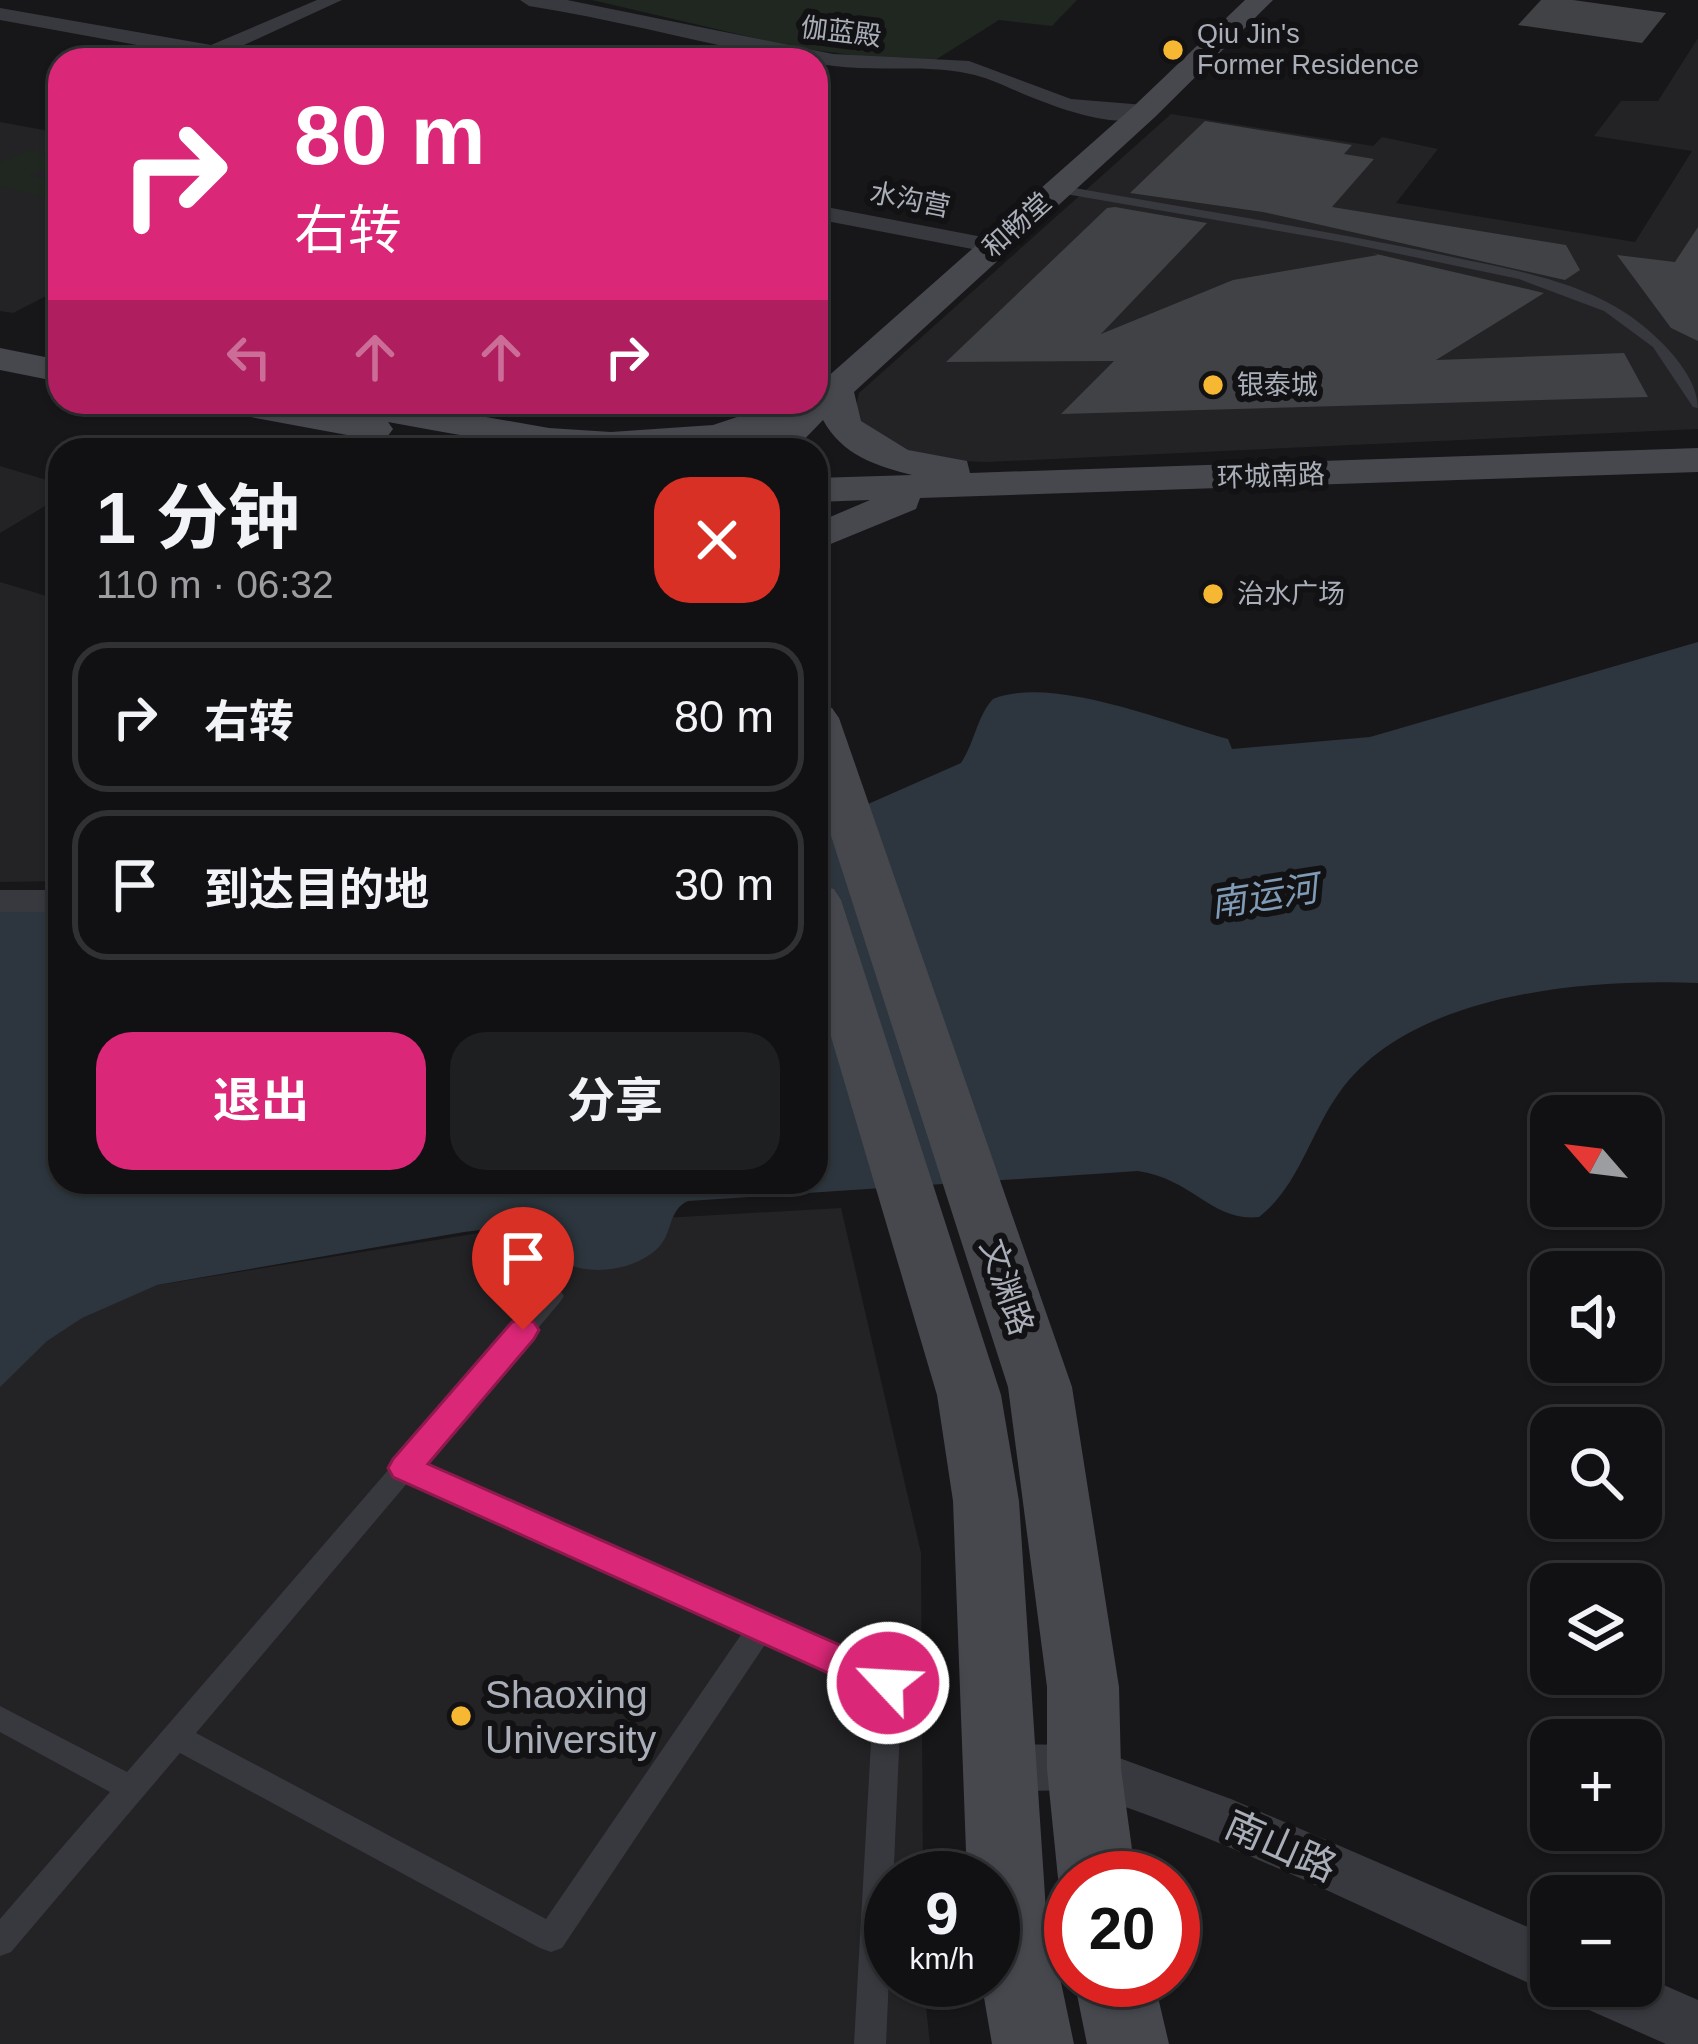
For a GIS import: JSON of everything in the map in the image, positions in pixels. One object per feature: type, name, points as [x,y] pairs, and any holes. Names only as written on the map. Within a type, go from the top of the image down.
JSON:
[{"type":"street","points":[[220,48],[333,0]]},
{"type":"street","name":"伽蓝殿","points":[[529,0],[596,9],[762,48]]},
{"type":"street","name":"和畅堂","points":[[828,391],[1145,111],[1260,0]]},
{"type":"street","points":[[0,14],[196,48]]},
{"type":"street","name":"伽蓝殿","points":[[828,59],[870,65],[946,65],[988,72],[1053,101],[1114,112],[1145,111]]},
{"type":"street","name":"水沟营","points":[[828,214],[992,246]]},
{"type":"street","points":[[0,342],[48,350]]},
{"type":"street","points":[[0,359],[48,368]]},
{"type":"street","points":[[828,402],[873,450],[964,480]]},
{"type":"street","points":[[294,414],[422,438]]},
{"type":"street","points":[[404,414],[537,438]]},
{"type":"street","points":[[697,438],[753,426],[781,414]]},
{"type":"street","name":"和畅堂","points":[[781,438],[804,414]]},
{"type":"street","name":"环城南路","points":[[964,480],[1698,447]]},
{"type":"street","name":"环城南路","points":[[831,481],[1698,460]]},
{"type":"street","points":[[828,533],[893,503],[964,480]]},
{"type":"street","name":"文渊路","points":[[828,755],[1040,1387],[1083,1687],[1084,1769],[1094,1851]]},
{"type":"street","points":[[0,901],[48,901]]},
{"type":"street","name":"文渊路","points":[[828,939],[969,1395],[986,1501],[1007,1911],[1034,2044]]},
{"type":"street","name":"南山路","points":[[1000,1768],[1084,1769],[1212,1816],[1530,1956]]},
{"type":"street","points":[[1120,2007],[1128,2044]]},
{"type":"street","points":[[1648,2007],[1698,2029]]},
{"type":"lane","points":[[1058,189],[1523,276],[1609,308],[1658,344],[1698,404]]},
{"type":"lane","points":[[0,1942],[552,1296]]},
{"type":"lane","points":[[405,1468],[888,1683],[870,2044]]},
{"type":"lane","points":[[177,1737],[551,1938],[763,1625]]},
{"type":"lane","points":[[0,1718],[132,1790]]},
{"type":"shaded area","points":[[592,0],[1077,0],[1052,26],[999,20],[932,62],[793,47]]},
{"type":"shaded area","points":[[1698,38],[1698,429],[987,462],[915,459],[853,420],[859,393],[1171,114],[1373,146],[1382,137],[1438,149],[1396,203],[1635,242],[1692,151],[1594,136],[1621,101],[1658,101]]},
{"type":"shaded area","points":[[0,122],[48,131],[48,295],[13,313],[0,311]]},
{"type":"shaded area","points":[[30,150],[48,154],[48,170],[30,175],[48,180],[48,198],[0,186],[0,163]]},
{"type":"shaded area","points":[[0,466],[48,480],[48,504],[0,533]]},
{"type":"shaded area","points":[[0,582],[48,596],[48,881],[0,882]]},
{"type":"shaded area","name":"Shaoxing University","points":[[841,1208],[921,1553],[923,1851],[864,1851],[864,2007],[926,2007],[930,2044],[0,2044],[0,1286],[115,1292],[523,1226]]},
{"type":"water","name":"南运河","points":[[1698,642],[1698,983],[1554,989],[1454,1013],[1409,1033],[1370,1059],[1339,1093],[1294,1175],[1259,1217],[1228,1213],[1174,1182],[1138,1171],[828,1192],[828,822],[961,763],[993,699],[1017,693],[1109,704],[1228,739],[1232,749],[1370,737]]},
{"type":"water","points":[[0,908],[48,908],[48,1194],[793,1194],[688,1201],[677,1210],[659,1247],[635,1263],[604,1270],[572,1266],[559,1259],[546,1246],[541,1223],[157,1285],[82,1318],[47,1341],[0,1387]]},
{"type":"building","points":[[1541,0],[1666,13],[1642,43],[1518,25]]},
{"type":"building","points":[[1205,121],[1352,145],[1344,154],[1374,159],[1332,207],[1566,245],[1580,270],[1565,280],[1263,212],[1130,193]]},
{"type":"building","points":[[1107,208],[1207,223],[1101,334],[1233,280],[1378,255],[1372,253],[1544,293],[1436,360],[1624,353],[1648,397],[1061,414],[1114,361],[946,362]]},
{"type":"building","points":[[1698,227],[1698,341],[1671,328],[1617,255],[1675,262]]},
{"type":"place","name":"Qiu Jin's Former Residence","points":[[1173,50]]},
{"type":"place","name":"银泰城","points":[[1213,385]]},
{"type":"place","name":"治水广场","points":[[1213,594]]},
{"type":"place","name":"Shaoxing University","points":[[461,1716]]},
{"type":"route","points":[[523,1330],[405,1468],[888,1683]]}]
